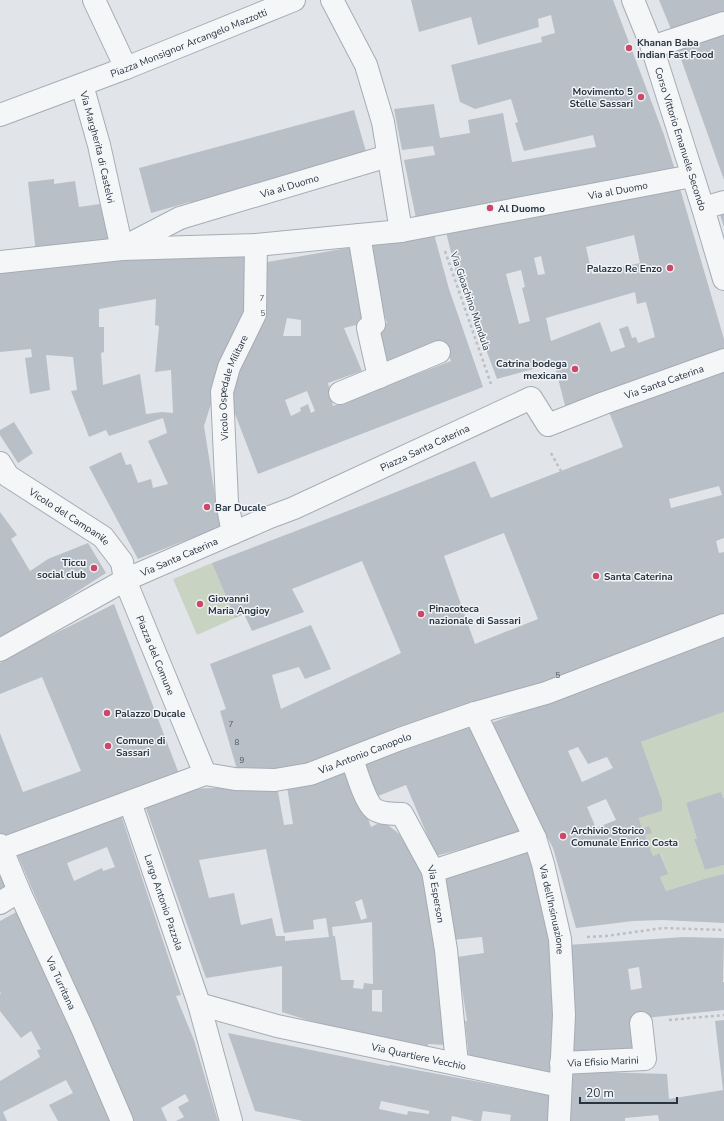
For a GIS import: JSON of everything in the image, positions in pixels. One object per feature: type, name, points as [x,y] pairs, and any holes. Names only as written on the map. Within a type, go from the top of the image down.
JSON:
[{"type":"street","points":[[94,0],[126,68]]},
{"type":"street","name":"Piazza Monsignor Arcangelo Mazzotti","points":[[82,85],[294,0]]},
{"type":"street","points":[[332,0],[366,64],[383,122],[401,231]]},
{"type":"street","name":"Corso Vittorio Emanuele Secondo","points":[[634,0],[652,47],[724,279]]},
{"type":"street","points":[[652,47],[724,23]]},
{"type":"street","name":"Via Margherita di Castelvi","points":[[0,116],[82,85],[99,145],[122,249]]},
{"type":"street","name":"Via al Duomo","points":[[122,249],[180,218],[388,156]]},
{"type":"street","name":"Via al Duomo","points":[[0,262],[122,249],[256,245],[401,231],[692,176]]},
{"type":"street","points":[[703,208],[724,202]]},
{"type":"street","points":[[359,234],[374,324],[368,328],[379,377]]},
{"type":"street","name":"Vicolo Ospedale Militare","points":[[233,533],[227,502],[222,392],[229,367],[255,314],[256,245]]},
{"type":"street","points":[[340,393],[440,352]]},
{"type":"street","name":"Via Santa Caterina","points":[[604,403],[724,360]]},
{"type":"street","name":"Piazza Santa Caterina","points":[[233,533],[294,508],[531,398],[548,425],[604,403]]},
{"type":"street","name":"Vicolo del Campanile","points":[[0,463],[8,476],[103,537],[122,562],[126,580]]},
{"type":"street","name":"Via Santa Caterina","points":[[0,650],[126,580],[233,533]]},
{"type":"street","name":"Piazza del Comune","points":[[126,580],[205,774]]},
{"type":"street","name":"Via Antonio Canopolo","points":[[1,847],[205,774],[235,779],[275,780],[310,774],[352,759],[400,739],[475,713],[546,693],[724,625]]},
{"type":"street","name":"Via dell'Insinuazione","points":[[475,713],[535,838],[543,864],[560,938],[564,1015],[558,1121]]},
{"type":"street","name":"Via Esperson","points":[[352,759],[367,801],[374,809],[388,813],[402,814],[433,871],[446,950],[457,1064]]},
{"type":"street","name":"Largo Antonio Pazzola","points":[[130,802],[199,1004],[233,1121]]},
{"type":"street","points":[[433,871],[535,838]]},
{"type":"street","name":"Via Turritana","points":[[1,847],[19,891],[82,1028],[122,1121]]},
{"type":"street","points":[[0,903],[19,891]]},
{"type":"street","name":"Via Quartiere Vecchio","points":[[199,1004],[277,1026],[560,1086]]},
{"type":"street","name":"Via Efisio Marini","points":[[561,1063],[645,1059],[641,1023]]},
{"type":"path","name":"Via Gioachino Mundula","points":[[436,224],[490,383]]},
{"type":"path","points":[[549,450],[561,471]]},
{"type":"path","points":[[560,938],[606,936],[663,928],[724,930]]},
{"type":"path","points":[[641,1023],[724,1015]]},
{"type":"green space","points":[[212,563],[235,618],[197,635],[173,579]]},
{"type":"green space","points":[[724,712],[724,798],[686,803],[697,839],[694,839],[705,870],[724,865],[724,874],[666,891],[660,877],[666,869],[661,853],[653,856],[645,835],[651,833],[649,827],[642,829],[639,818],[662,811],[662,800],[641,742]]},
{"type":"building","points":[[411,0],[613,0],[664,135],[676,173],[417,223],[404,160],[435,155],[433,146],[402,150],[394,109],[434,104],[440,138],[470,133],[468,120],[503,113],[512,162],[596,147],[593,135],[524,151],[515,123],[518,122],[511,99],[475,109],[460,102],[451,65],[542,42],[541,37],[555,33],[551,15],[538,19],[539,27],[478,45],[471,17],[419,32]]},
{"type":"building","points":[[659,0],[724,0],[724,16],[673,34]]},
{"type":"building","points":[[724,29],[724,180],[676,45]]},
{"type":"building","points":[[354,110],[367,155],[225,193],[225,196],[191,205],[190,202],[151,213],[139,168]]},
{"type":"building","points":[[54,179],[54,184],[75,181],[79,207],[107,203],[112,244],[36,253],[28,182]]},
{"type":"building","points":[[679,185],[724,339],[724,351],[567,413],[554,363],[497,379],[478,328],[467,280],[458,281],[446,232]],"holes":[[[634,235],[640,263],[592,274],[586,247]],[[541,256],[545,274],[538,275],[534,258]],[[521,270],[525,287],[522,288],[530,321],[519,324],[506,274]],[[635,292],[637,304],[646,302],[655,337],[638,343],[636,337],[632,338],[628,326],[619,329],[625,347],[611,352],[600,322],[551,341],[546,318]]]},
{"type":"building","points":[[724,211],[724,227],[719,212]]},
{"type":"building","points":[[434,234],[449,289],[483,387],[258,474],[232,406],[231,388],[262,263],[353,247],[368,322],[344,328],[362,371],[328,383],[333,406],[451,361],[445,344],[385,364],[374,326],[387,323],[384,314],[379,316],[365,245]],"holes":[[[287,318],[301,320],[301,336],[283,336]],[[307,391],[315,411],[311,413],[308,404],[300,408],[301,411],[291,416],[285,400]]]},
{"type":"building","points":[[249,255],[249,300],[242,328],[229,347],[204,426],[220,527],[138,559],[89,467],[121,452],[126,465],[131,464],[138,483],[151,479],[153,488],[168,484],[148,441],[167,433],[163,418],[109,436],[106,430],[89,437],[71,391],[77,390],[73,357],[46,355],[50,390],[30,394],[25,358],[32,357],[31,349],[0,352],[0,270],[75,261]],"holes":[[[156,299],[155,325],[159,326],[155,372],[171,370],[173,413],[162,412],[146,414],[140,374],[103,385],[101,353],[104,352],[104,327],[99,327],[99,309]]]},
{"type":"building","points":[[724,364],[724,538],[716,541],[719,553],[724,552],[724,618],[562,681],[305,765],[238,773],[220,711],[226,709],[210,664],[311,625],[331,669],[305,679],[299,667],[272,675],[281,709],[401,653],[362,561],[292,589],[304,612],[252,631],[244,614],[235,618],[212,563],[475,461],[491,498],[623,447],[607,407]],"holes":[[[719,486],[722,495],[671,508],[669,499]],[[504,533],[538,619],[475,644],[444,556]]]},
{"type":"building","points":[[14,422],[33,453],[18,463],[0,435],[0,430]]},
{"type":"building","points":[[0,512],[17,535],[11,539],[30,571],[48,559],[88,543],[106,573],[0,641]]},
{"type":"building","name":"Palazzo Ducale","points":[[114,604],[181,779],[0,838],[0,733],[23,792],[81,771],[42,677],[0,694],[0,663],[30,646]]},
{"type":"building","points":[[724,637],[724,712],[641,742],[662,800],[662,811],[639,818],[642,829],[649,826],[652,833],[645,835],[653,856],[660,853],[668,874],[660,877],[666,891],[724,874],[724,923],[662,920],[633,921],[576,928],[553,848],[488,724]],"holes":[[[578,747],[588,764],[607,757],[613,768],[582,782],[568,751]],[[606,799],[616,820],[596,828],[587,807]]]},
{"type":"building","points":[[470,718],[521,833],[436,856],[406,785],[373,798],[359,762]]},
{"type":"building","points":[[350,765],[371,827],[383,821],[398,833],[414,854],[429,880],[445,1045],[428,1044],[428,1046],[407,1046],[366,1039],[282,1012],[282,966],[206,978],[143,800],[182,789],[277,786],[284,825],[293,824],[287,787]],"holes":[[[266,849],[284,933],[314,929],[313,920],[326,918],[329,937],[285,941],[285,936],[276,936],[272,918],[241,925],[234,893],[209,898],[199,860]],[[362,899],[367,918],[361,920],[355,902]],[[372,922],[373,984],[364,983],[363,989],[353,988],[354,980],[341,980],[335,936],[333,936],[332,927]],[[372,990],[382,990],[382,1012],[372,1011]]]},
{"type":"building","points":[[721,792],[724,798],[724,865],[705,870],[694,839],[697,839],[686,803]]},
{"type":"building","points":[[119,809],[181,995],[176,996],[194,1040],[218,1121],[176,1121],[184,1117],[178,1107],[189,1101],[185,1094],[161,1108],[167,1121],[133,1121],[16,852]],"holes":[[[107,847],[115,867],[103,871],[102,868],[74,881],[67,863]]]},
{"type":"building","points":[[525,845],[542,900],[553,948],[558,1014],[552,1073],[469,1059],[465,1021],[467,1021],[457,957],[484,953],[482,937],[452,940],[444,878]]},
{"type":"building","points":[[0,857],[11,883],[0,890]]},
{"type":"building","points":[[22,909],[115,1121],[58,1121],[49,1105],[73,1093],[66,1080],[3,1112],[7,1121],[0,1121],[0,1081],[40,1057],[37,1050],[41,1049],[31,1031],[21,1038],[0,1011],[0,921]]},
{"type":"building","points":[[683,937],[724,938],[724,1010],[635,1019],[637,1052],[571,1055],[568,945]],"holes":[[[639,967],[642,988],[631,990],[628,969]]]},
{"type":"building","points":[[724,1020],[724,1121],[659,1121],[658,1115],[625,1118],[625,1121],[566,1121],[570,1071],[667,1074],[669,1099],[723,1090],[715,1021]]},
{"type":"building","points":[[228,1033],[389,1066],[553,1096],[552,1121],[510,1121],[511,1115],[483,1111],[481,1121],[452,1116],[451,1121],[303,1121],[255,1111]],"holes":[[[381,1101],[429,1111],[429,1114],[408,1111],[407,1115],[379,1109]]]},
{"type":"place","name":"Khanan Baba Indian Fast Food","points":[[629,48]]},
{"type":"place","name":"Movimento 5 Stelle Sassari","points":[[641,97]]},
{"type":"place","name":"Al Duomo","points":[[490,208]]},
{"type":"place","name":"Palazzo Re Enzo","points":[[670,268]]},
{"type":"place","name":"Catrina bodega mexicana","points":[[575,369]]},
{"type":"place","name":"Bar Ducale","points":[[207,507]]},
{"type":"place","name":"Ticcu social club","points":[[94,568]]},
{"type":"place","name":"Santa Caterina","points":[[596,576]]},
{"type":"place","name":"Giovanni Maria Angioy","points":[[200,604]]},
{"type":"place","name":"Pinacoteca nazionale di Sassari","points":[[421,614]]},
{"type":"place","name":"Palazzo Ducale","points":[[107,713]]},
{"type":"place","name":"Comune di Sassari","points":[[108,746]]},
{"type":"place","name":"Archivio Storico Comunale Enrico Costa","points":[[563,836]]}]
